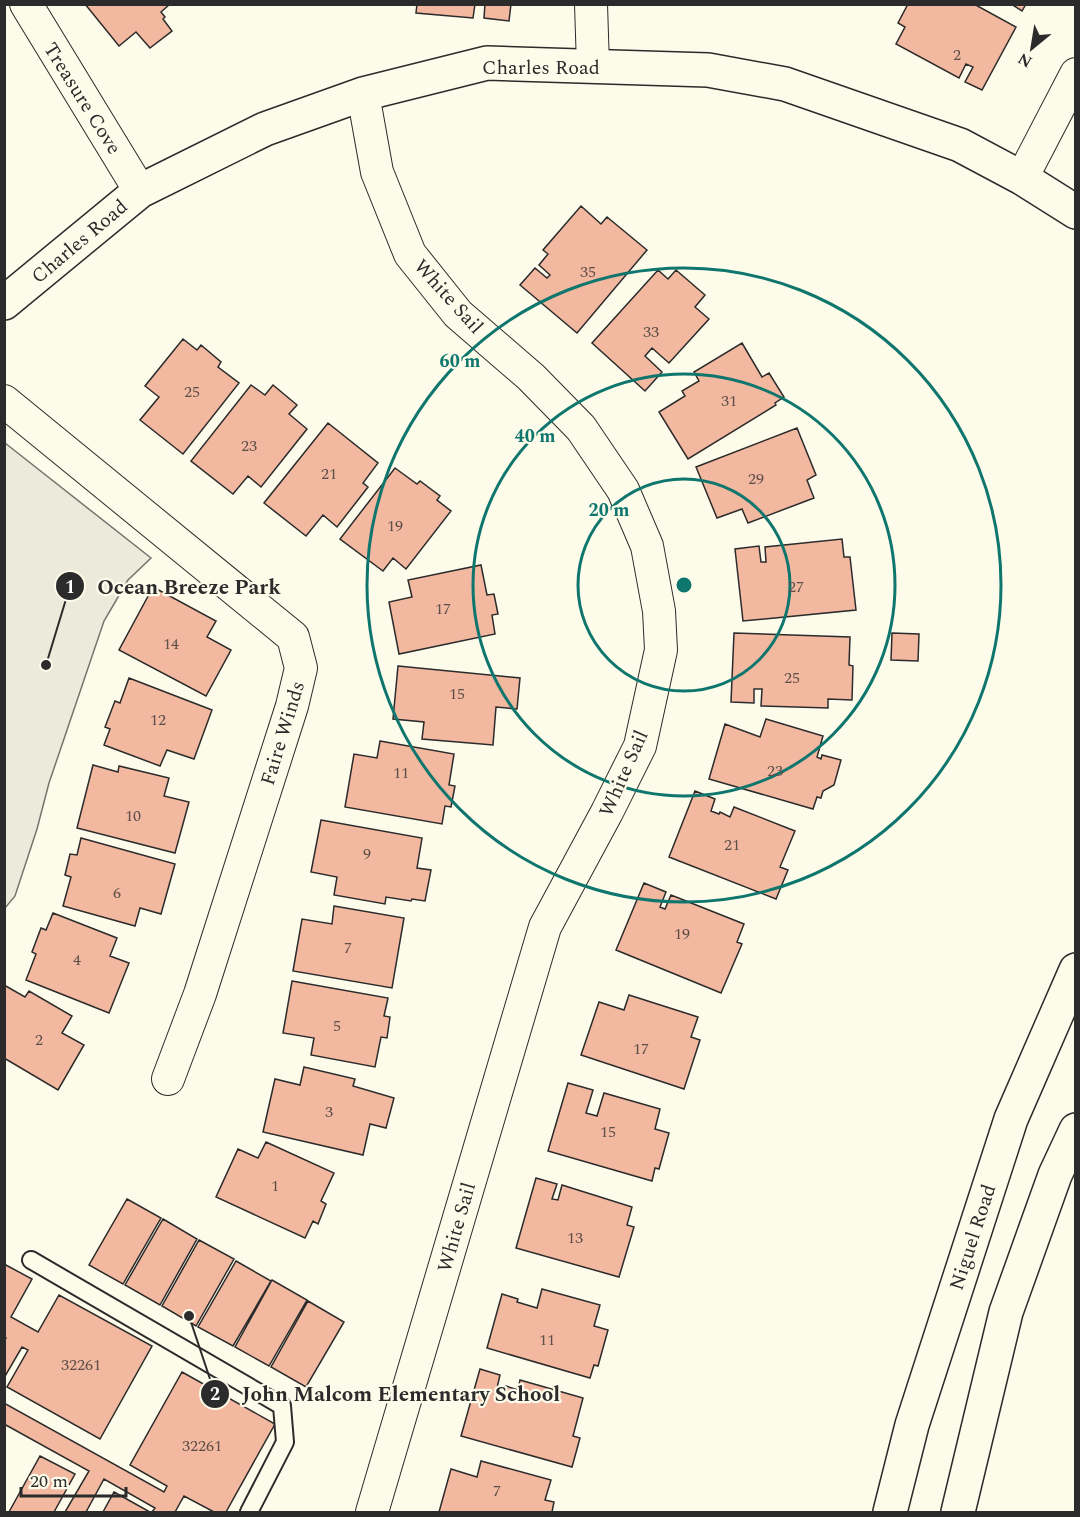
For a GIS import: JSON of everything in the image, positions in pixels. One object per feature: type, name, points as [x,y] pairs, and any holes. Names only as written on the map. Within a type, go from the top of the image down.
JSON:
[{"type":"street","name":"Treasure Cove","points":[[26,4],[140,191]]},
{"type":"street","points":[[591,4],[593,66]]},
{"type":"street","name":"Charles Road","points":[[4,303],[140,191],[265,129],[363,94],[487,63],[708,70],[785,84],[960,145],[1022,178],[1076,212]]},
{"type":"street","points":[[1022,178],[1076,74]]},
{"type":"street","name":"White Sail","points":[[363,94],[377,172],[410,254],[458,314],[531,377],[581,428],[623,490],[647,546],[659,611],[661,650],[640,746],[545,927],[372,1512]]},
{"type":"street","name":"Faire Winds","points":[[4,401],[293,637],[302,668],[200,994],[168,1079]]},
{"type":"street","name":"Niguel Road","points":[[890,1512],[912,1425],[1011,1119],[1076,970]]},
{"type":"street","points":[[958,1512],[1006,1312],[1055,1175],[1076,1130]]},
{"type":"lane","points":[[31,1260],[282,1406],[285,1442],[249,1512]]},
{"type":"shaded area","points":[[5,443],[151,558],[128,580],[104,621],[49,783],[15,896],[5,908]]},
{"type":"building","points":[[85,4],[170,4],[161,12],[172,31],[150,48],[136,32],[119,46]]},
{"type":"building","points":[[417,4],[475,4],[473,18],[416,13]]},
{"type":"building","points":[[485,4],[511,4],[509,21],[484,18]]},
{"type":"building","points":[[908,4],[974,4],[1016,27],[982,90],[965,82],[973,67],[966,64],[959,78],[896,44],[905,27],[898,23]]},
{"type":"building","points":[[1011,4],[1026,4],[1022,11]]},
{"type":"building","points":[[581,206],[601,224],[607,217],[647,250],[577,333],[520,285],[535,268],[547,278],[550,275],[539,265],[548,254],[543,250]]},
{"type":"building","points":[[658,270],[668,279],[676,270],[705,295],[695,307],[709,319],[669,363],[652,348],[645,356],[662,372],[645,391],[592,343]]},
{"type":"building","points":[[183,339],[197,350],[201,345],[221,362],[218,367],[239,383],[183,454],[140,420],[159,397],[145,386]]},
{"type":"building","points":[[742,343],[762,377],[769,373],[784,397],[775,403],[776,405],[688,459],[659,412],[685,396],[682,391],[699,381],[694,372]]},
{"type":"building","points":[[251,385],[265,395],[273,385],[297,405],[289,414],[307,429],[261,487],[248,476],[233,494],[191,461]]},
{"type":"building","points":[[328,423],[378,463],[363,483],[368,487],[337,527],[323,515],[306,536],[264,503]]},
{"type":"building","points":[[797,428],[816,475],[807,480],[814,498],[748,523],[742,509],[717,518],[696,467]]},
{"type":"building","points":[[395,468],[417,484],[420,481],[440,496],[437,500],[451,511],[406,569],[393,558],[383,571],[340,539]]},
{"type":"building","points":[[842,539],[844,557],[850,557],[856,610],[743,621],[735,549],[759,546],[761,562],[766,562],[765,547]]},
{"type":"building","points":[[481,565],[487,595],[494,594],[498,614],[492,615],[495,634],[399,654],[389,602],[412,597],[408,580]]},
{"type":"building","points":[[153,587],[216,621],[207,637],[231,650],[206,696],[119,650]]},
{"type":"building","points":[[734,633],[850,637],[849,665],[853,666],[852,700],[828,699],[828,708],[761,706],[762,689],[754,689],[754,703],[731,702]]},
{"type":"building","points":[[892,633],[919,634],[918,661],[891,660]]},
{"type":"building","points":[[398,666],[520,678],[517,709],[496,707],[493,745],[422,739],[424,722],[393,719]]},
{"type":"building","points":[[129,678],[212,710],[194,759],[167,750],[160,766],[104,745],[110,729],[105,727],[115,701],[120,703]]},
{"type":"building","points":[[766,719],[823,736],[817,757],[821,759],[822,755],[841,760],[834,785],[823,791],[821,798],[817,797],[813,809],[709,779],[725,724],[760,737]]},
{"type":"building","points":[[380,741],[454,754],[449,785],[455,786],[451,807],[445,806],[442,824],[345,807],[354,754],[377,758]]},
{"type":"building","points":[[93,765],[118,772],[119,766],[169,778],[164,796],[189,802],[175,853],[77,828]]},
{"type":"building","points":[[695,791],[715,799],[711,811],[730,817],[734,807],[795,831],[780,867],[788,870],[776,899],[669,857]]},
{"type":"building","points":[[321,820],[422,838],[417,868],[431,870],[425,901],[386,897],[385,904],[334,895],[337,877],[311,872]]},
{"type":"building","points":[[81,838],[175,864],[161,914],[140,908],[135,926],[63,906],[71,877],[65,875],[70,854],[77,855]]},
{"type":"building","points":[[644,883],[666,892],[660,907],[665,909],[671,895],[744,924],[737,942],[742,944],[721,993],[616,950]]},
{"type":"building","points":[[334,906],[404,918],[392,988],[293,971],[302,919],[332,924]]},
{"type":"building","points":[[53,913],[117,938],[110,956],[129,963],[109,1013],[26,980],[36,954],[32,952],[41,928],[46,930]]},
{"type":"building","points":[[292,981],[388,998],[384,1016],[390,1017],[387,1038],[381,1037],[375,1067],[311,1055],[314,1038],[283,1033]]},
{"type":"building","points":[[4,985],[25,997],[29,991],[72,1016],[62,1033],[84,1045],[58,1090],[4,1058]]},
{"type":"building","points":[[629,995],[698,1017],[691,1037],[700,1040],[684,1089],[581,1055],[599,1002],[624,1010]]},
{"type":"building","points":[[304,1067],[355,1079],[353,1086],[394,1098],[386,1128],[370,1124],[363,1155],[263,1132],[275,1079],[300,1085]]},
{"type":"building","points":[[568,1083],[593,1090],[586,1113],[597,1116],[604,1093],[660,1109],[655,1129],[669,1133],[659,1169],[655,1168],[652,1181],[548,1151]]},
{"type":"building","points":[[266,1142],[334,1173],[321,1201],[326,1204],[318,1224],[313,1221],[305,1238],[216,1197],[238,1149],[258,1158]]},
{"type":"building","points":[[536,1178],[557,1184],[552,1199],[558,1200],[562,1185],[632,1207],[627,1225],[634,1227],[619,1277],[516,1248]]},
{"type":"building","points":[[127,1199],[161,1218],[123,1284],[89,1265]]},
{"type":"building","points":[[163,1219],[197,1239],[160,1305],[125,1285]]},
{"type":"building","points":[[199,1240],[234,1259],[196,1326],[162,1306]]},
{"type":"building","points":[[236,1261],[271,1281],[233,1346],[198,1327]]},
{"type":"building","points":[[4,1264],[32,1279],[11,1317],[38,1332],[59,1295],[152,1346],[100,1439],[7,1387],[28,1350],[22,1347],[4,1378],[4,1341],[6,1338],[4,1337]]},
{"type":"building","points":[[272,1280],[307,1300],[269,1366],[235,1347]]},
{"type":"building","points":[[542,1289],[600,1305],[594,1326],[608,1330],[598,1366],[594,1365],[590,1378],[487,1348],[502,1294],[518,1299],[517,1302],[537,1308]]},
{"type":"building","points":[[308,1301],[344,1322],[306,1387],[271,1367]]},
{"type":"building","points":[[480,1369],[500,1375],[497,1388],[505,1390],[506,1386],[518,1390],[520,1380],[583,1398],[573,1436],[580,1438],[572,1467],[461,1436]]},
{"type":"building","points":[[182,1372],[275,1424],[226,1512],[214,1512],[184,1496],[175,1512],[152,1512],[155,1508],[104,1479],[86,1512],[65,1512],[89,1471],[4,1424],[4,1403],[164,1492],[167,1486],[130,1465]]},
{"type":"building","points":[[40,1456],[75,1474],[54,1512],[9,1512]]},
{"type":"building","points":[[481,1461],[551,1480],[545,1500],[554,1502],[552,1512],[439,1512],[451,1469],[477,1477]]},
{"type":"building","points":[[114,1492],[150,1512],[103,1512]]},
{"type":"place","name":"Ocean Breeze Park","points":[[46,665]]},
{"type":"place","name":"John Malcom Elementary School","points":[[189,1316]]}]
